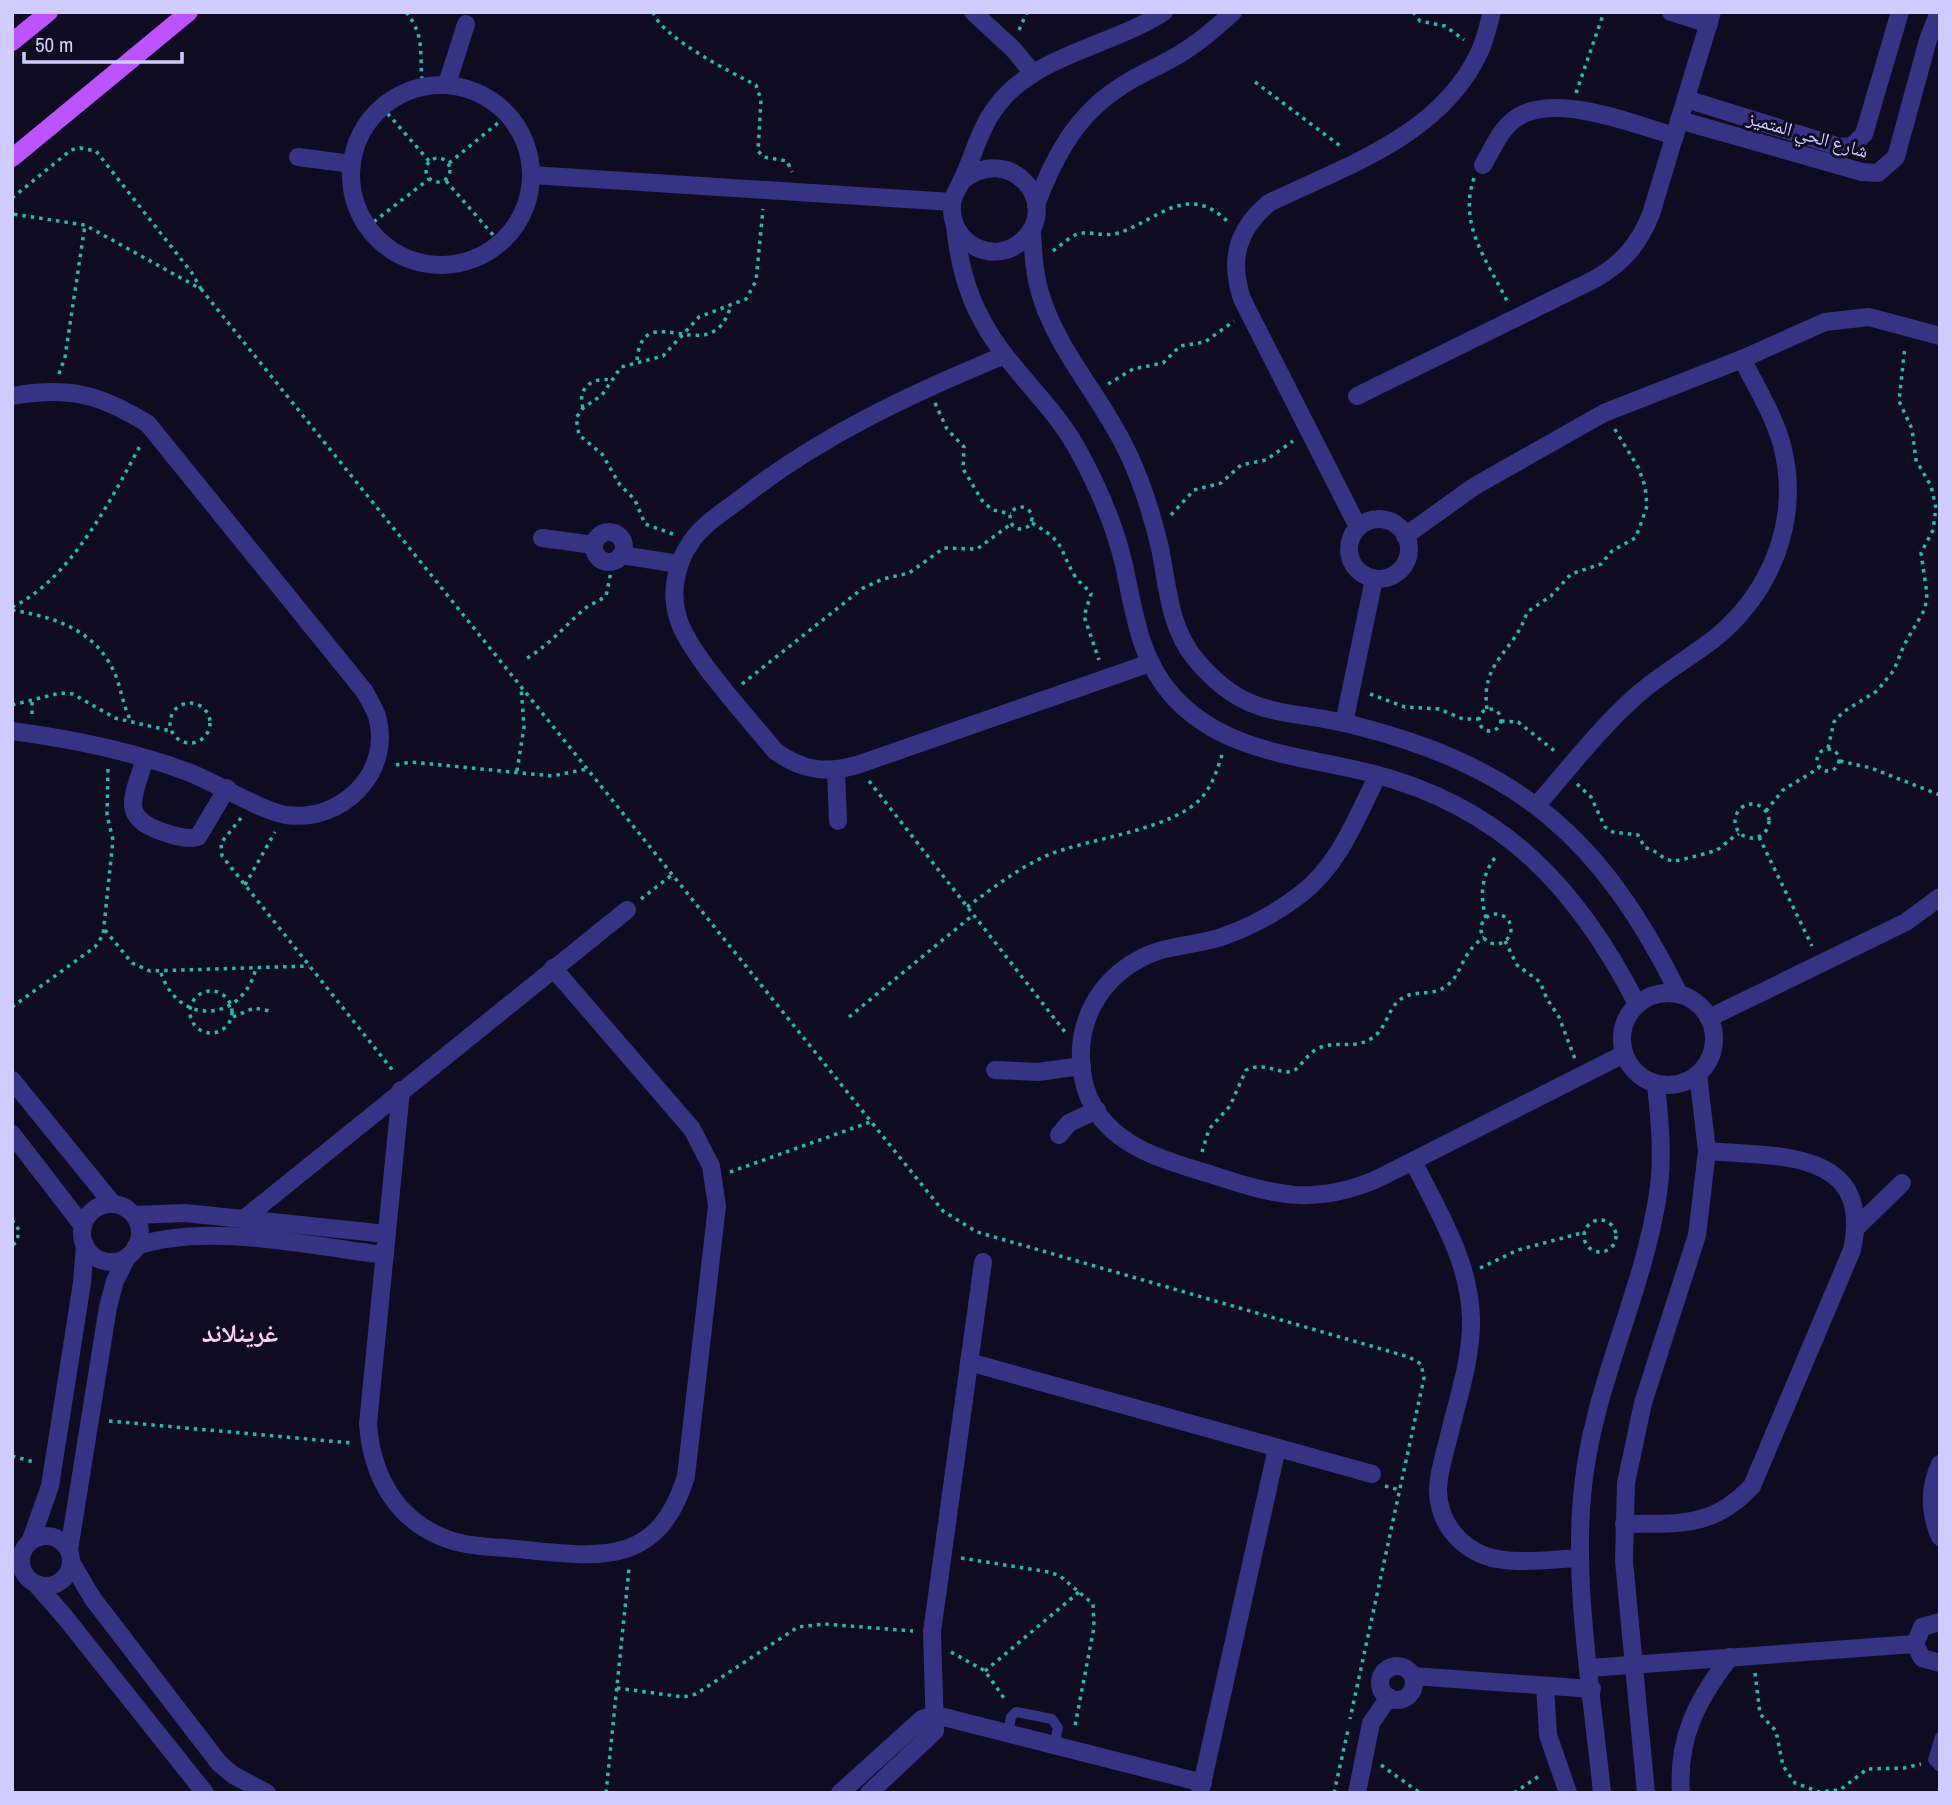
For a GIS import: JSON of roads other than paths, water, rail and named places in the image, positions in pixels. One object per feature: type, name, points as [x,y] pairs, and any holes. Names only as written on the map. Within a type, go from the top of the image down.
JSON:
[{"type":"main road","points":[[12,42],[49,12]]},
{"type":"main road","points":[[12,158],[189,12]]},
{"type":"street","points":[[973,12],[1013,49],[1033,73]]},
{"type":"street","points":[[1164,12],[1139,28],[1033,73],[1007,94],[986,120],[952,202],[968,293],[983,324],[1005,355],[1056,415],[1097,486],[1112,525],[1139,635],[1150,663],[1171,693],[1196,719],[1228,738],[1262,749],[1377,775],[1424,791],[1511,838],[1549,873],[1583,913],[1613,957],[1637,1004]]},
{"type":"street","points":[[1233,12],[1181,54],[1116,89],[1089,112],[1066,140],[1048,172],[1036,205],[1032,229],[1034,264],[1042,298],[1055,330],[1098,397],[1138,474],[1154,526],[1165,592],[1177,629],[1194,658],[1217,683],[1245,702],[1277,713],[1344,723],[1395,736],[1445,754],[1493,776],[1537,805],[1581,845],[1619,891],[1653,941],[1679,994]]},
{"type":"street","points":[[1358,527],[1250,313],[1235,278],[1234,256],[1240,235],[1252,217],[1269,203],[1393,143],[1427,119],[1464,80],[1480,52],[1492,12]]},
{"type":"street","points":[[1357,396],[1595,279],[1624,259],[1645,231],[1710,18],[1671,12]]},
{"type":"street","name":"شارع الحي المتميز","points":[[1483,165],[1509,123],[1527,112],[1549,106],[1677,128],[1760,132],[1840,147],[1857,144],[1864,134],[1900,12]]},
{"type":"street","name":"شارع الحي المتميز","points":[[1686,99],[1760,132],[1862,172],[1878,173],[1886,169],[1896,157],[1928,40],[1939,12]]},
{"type":"street","points":[[447,84],[466,24]]},
{"type":"street","points":[[447,84],[470,89],[491,99],[509,114],[521,132],[529,153],[532,175],[528,200],[518,224],[501,244],[463,264],[441,266],[420,264],[399,256],[381,243],[367,227],[357,207],[352,186],[352,164],[357,143],[367,123],[382,107],[401,94],[423,86],[447,84]]},
{"type":"street","points":[[298,157],[352,164]]},
{"type":"street","points":[[961,182],[982,169],[1006,169],[1027,183],[1036,205]]},
{"type":"street","points":[[532,175],[952,202]]},
{"type":"street","points":[[955,227],[970,245],[993,252],[1016,246],[1032,229]]},
{"type":"street","points":[[1405,536],[1475,486],[1604,413],[1742,359],[1804,330],[1847,318],[1869,317],[1940,336]]},
{"type":"street","points":[[1005,355],[850,425],[755,487],[692,540],[679,564],[674,590],[677,617],[688,641],[775,751],[803,767],[836,771],[1150,663]]},
{"type":"street","points":[[1537,805],[1604,726],[1639,694],[1714,639],[1746,609],[1770,573],[1785,531],[1788,488],[1782,444],[1742,359]]},
{"type":"street","points":[[12,396],[44,390],[93,397],[116,404],[148,424],[365,692],[377,716],[380,743],[373,769],[359,792],[337,808],[311,816],[284,814],[227,788],[145,758],[90,744],[12,731]]},
{"type":"street","points":[[1378,519],[1399,527],[1405,536],[1409,547],[1403,567],[1385,579],[1365,576],[1352,563],[1349,544],[1358,527],[1378,519]]},
{"type":"street","points":[[594,545],[602,534],[616,534],[624,546],[616,558]]},
{"type":"street","points":[[542,538],[594,545]]},
{"type":"street","points":[[594,545],[598,557],[679,564]]},
{"type":"street","points":[[1344,723],[1374,579]]},
{"type":"street","points":[[145,758],[133,805],[137,821],[143,825],[183,838],[198,837],[227,788]]},
{"type":"street","points":[[836,771],[838,821]]},
{"type":"street","points":[[1377,775],[1334,863],[1303,893],[1266,918],[1226,936],[1152,954],[1124,969],[1101,991],[1084,1018],[1080,1058],[1084,1081],[1097,1111],[1117,1135],[1143,1153],[1265,1192],[1293,1197],[1321,1196],[1349,1191],[1624,1054]]},
{"type":"street","points":[[1709,1018],[1906,922],[1940,897]]},
{"type":"street","points":[[245,1218],[627,910]]},
{"type":"street","points":[[403,1088],[368,1424],[370,1450],[377,1475],[391,1498],[409,1517],[430,1532],[455,1542],[586,1556],[609,1555],[631,1548],[651,1535],[667,1519],[679,1499],[686,1476],[717,1206],[711,1166],[692,1129],[553,968]]},
{"type":"street","points":[[1657,994],[1679,994],[1701,1007],[1709,1018],[1713,1029],[1712,1054],[1699,1074],[1686,1082],[1671,1086],[1656,1084],[1642,1078],[1624,1054],[1623,1027],[1637,1004],[1657,994]]},
{"type":"street","points":[[995,1070],[1038,1072],[1080,1058]]},
{"type":"street","points":[[1646,1793],[1623,1524],[1633,1443],[1697,1235],[1707,1151],[1699,1074]]},
{"type":"street","points":[[12,1080],[113,1204]]},
{"type":"street","points":[[1602,1793],[1580,1558],[1584,1472],[1592,1431],[1650,1236],[1658,1198],[1660,1122],[1656,1084]]},
{"type":"street","points":[[1059,1135],[1082,1115],[1097,1111]]},
{"type":"street","points":[[12,1134],[83,1226]]},
{"type":"street","points":[[1623,1524],[1695,1523],[1717,1516],[1737,1503],[1752,1486],[1852,1250],[1857,1227],[1854,1203],[1842,1182],[1825,1167],[1802,1159],[1707,1151]]},
{"type":"street","points":[[1413,1161],[1465,1274],[1471,1308],[1470,1343],[1438,1490],[1442,1512],[1451,1531],[1466,1546],[1485,1556],[1507,1561],[1580,1558]]},
{"type":"street","points":[[1857,1227],[1902,1183]]},
{"type":"street","points":[[25,1580],[44,1587],[60,1583],[70,1570],[89,1419],[107,1307],[115,1281],[132,1252],[140,1231],[134,1216],[125,1207],[113,1204],[97,1207],[86,1218],[83,1226],[85,1245],[82,1283],[50,1486],[22,1548],[21,1566],[25,1580],[64,1616],[205,1793]]},
{"type":"street","points":[[134,1216],[185,1213],[387,1234]]},
{"type":"street","points":[[85,1245],[99,1259],[118,1261],[132,1252],[171,1236],[206,1234],[385,1255]]},
{"type":"street","points":[[869,1793],[935,1731],[932,1640],[983,1262]]},
{"type":"street","points":[[969,1362],[1372,1474]]},
{"type":"street","points":[[840,1793],[922,1719],[936,1715],[1062,1747],[1202,1788],[1278,1448]]},
{"type":"street","points":[[1939,1533],[1931,1494],[1940,1464]]},
{"type":"street","points":[[22,1548],[52,1536],[70,1556],[93,1599],[219,1763],[232,1784],[267,1793]]},
{"type":"street","points":[[1940,1622],[1922,1627],[1915,1644],[1922,1658],[1940,1662]]},
{"type":"street","points":[[1589,1668],[1915,1644]]},
{"type":"street","points":[[1681,1793],[1679,1770],[1683,1739],[1693,1710],[1730,1657]]},
{"type":"street","points":[[1413,1676],[1413,1686],[1408,1695],[1399,1699],[1389,1697],[1381,1684],[1387,1670],[1401,1666],[1413,1676],[1592,1689]]},
{"type":"street","points":[[1545,1686],[1548,1735],[1567,1793]]},
{"type":"street","points":[[1357,1793],[1375,1713],[1389,1697]]},
{"type":"lane","points":[[1008,1733],[1013,1714],[1020,1712],[1055,1721],[1062,1747]]},
{"type":"lane","points":[[1936,1764],[1940,1737]]},
{"type":"district","name":"غرينلاند","points":[[240,1333]]}]
